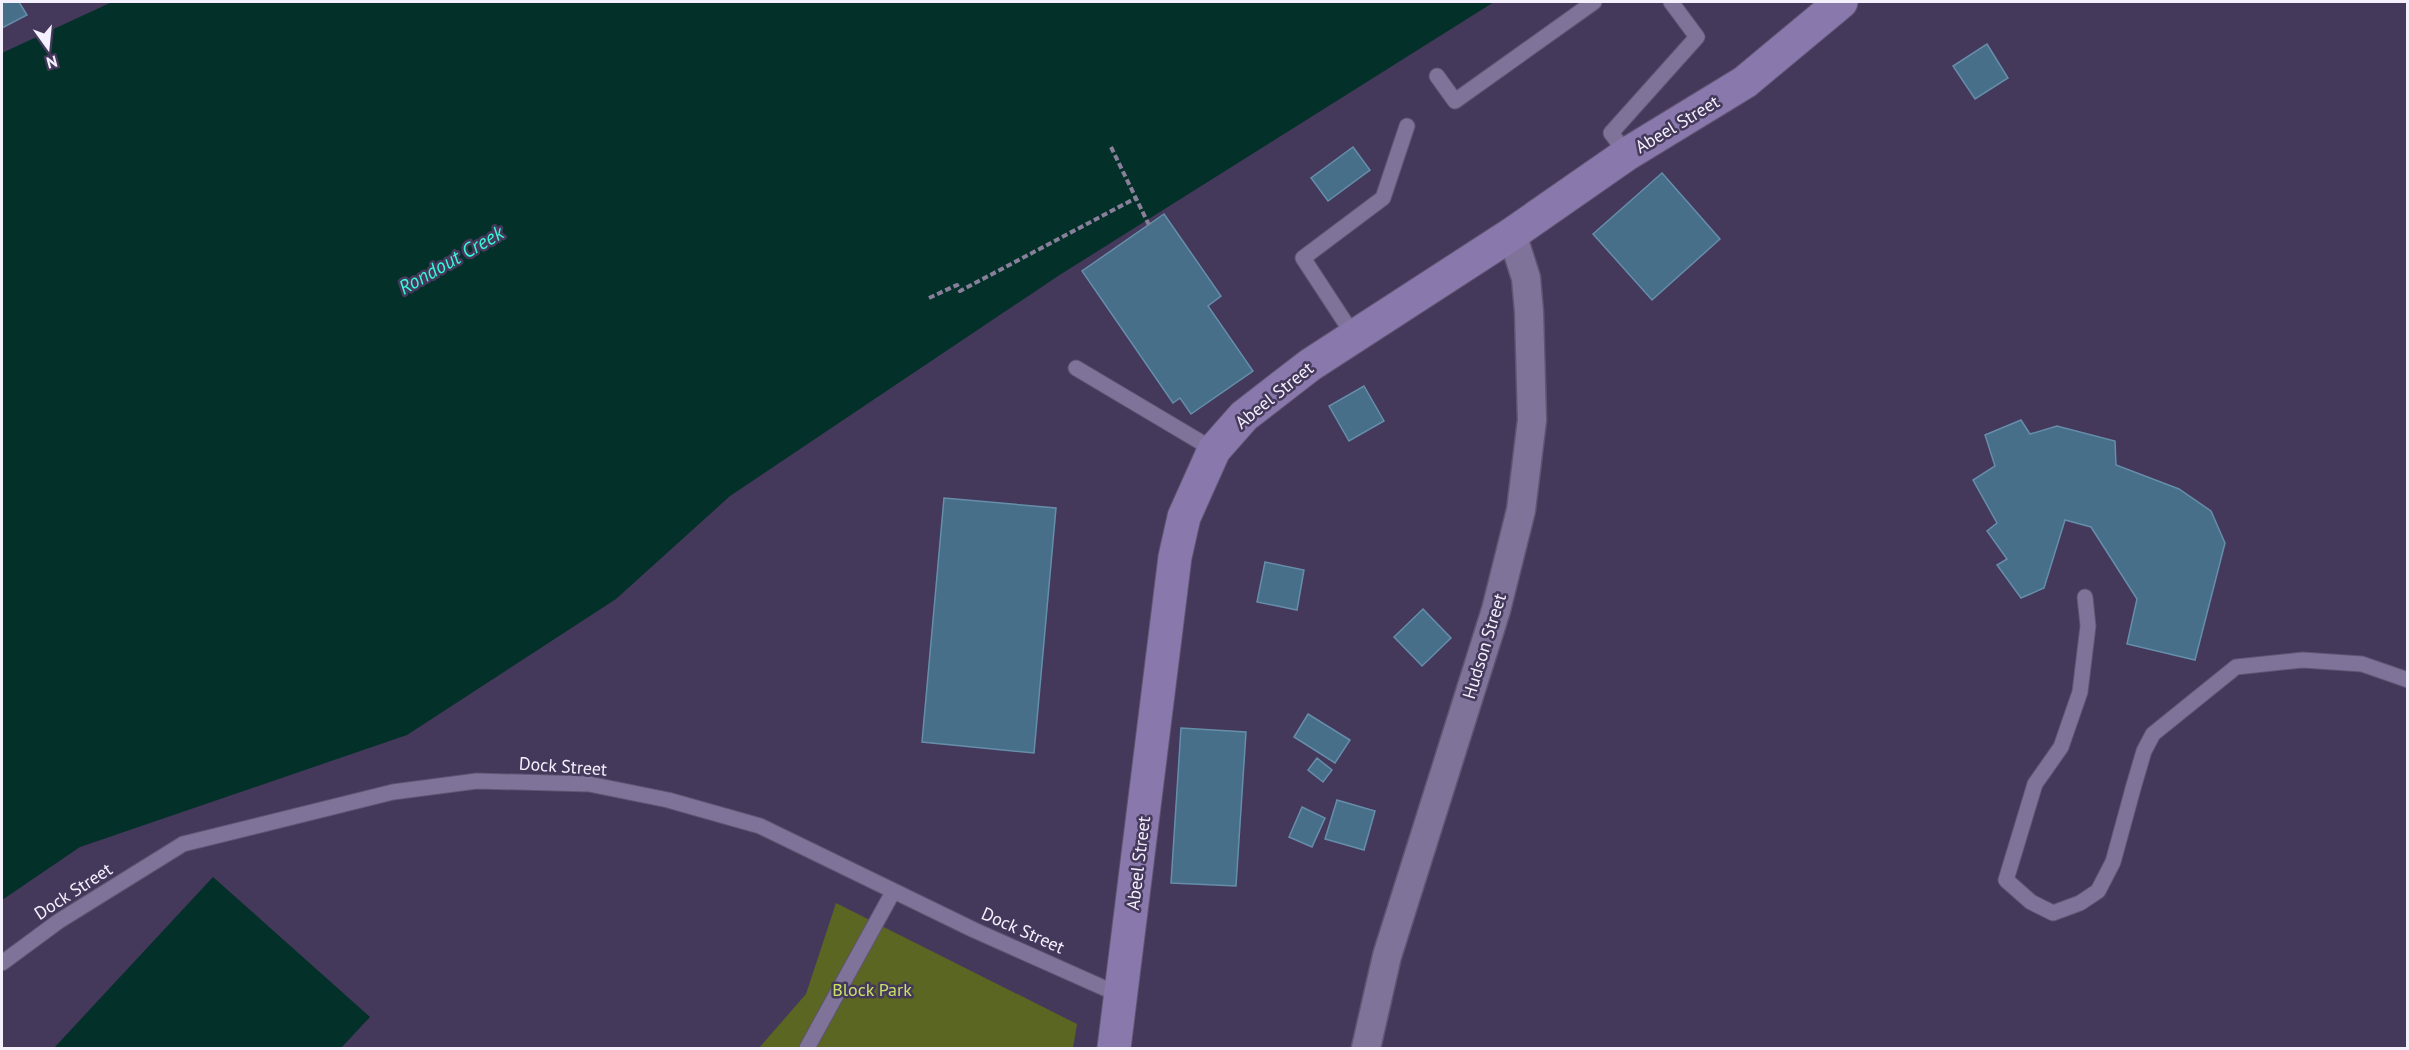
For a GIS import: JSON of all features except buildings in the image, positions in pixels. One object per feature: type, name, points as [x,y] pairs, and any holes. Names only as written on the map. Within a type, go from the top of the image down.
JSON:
[{"type":"street","name":"Abeel Street","points":[[1114,1048],[1175,557],[1184,517],[1214,450],[1244,416],[1310,365],[1512,234],[1627,154],[1745,82],[1841,2]]},
{"type":"street","name":"Hudson Street","points":[[1365,1048],[1387,956],[1496,610],[1521,510],[1532,420],[1529,312],[1526,278],[1512,234]]},
{"type":"lane","points":[[1437,76],[1455,101],[1594,2]]},
{"type":"lane","points":[[1627,154],[1611,133],[1697,38],[1671,2]]},
{"type":"lane","points":[[1354,336],[1303,258],[1383,198],[1407,126]]},
{"type":"lane","points":[[1076,368],[1214,450]]},
{"type":"lane","points":[[2085,597],[2088,626],[2080,692],[2061,747],[2035,784],[2006,880],[2031,902],[2053,913],[2080,903],[2098,891],[2113,862],[2139,768],[2153,734],[2236,667],[2302,660],[2362,664],[2408,680]]},
{"type":"lane","name":"Dock Street","points":[[2,963],[58,921],[183,844],[393,792],[477,781],[589,784],[668,800],[759,826],[893,892],[1122,996]]},
{"type":"lane","points":[[807,1048],[893,892]]},
{"type":"path","points":[[1111,147],[1149,225]]},
{"type":"path","points":[[929,298],[957,285],[960,291],[1136,198]]},
{"type":"green space","name":"Block Park","points":[[836,903],[1077,1024],[1073,1048],[759,1048],[806,994]]},
{"type":"water","name":"Rondout Creek","points":[[112,2],[1494,2],[1058,276],[730,496],[616,599],[407,735],[80,847],[2,900],[2,53]]},
{"type":"water","points":[[213,877],[370,1017],[341,1048],[54,1048]]}]
